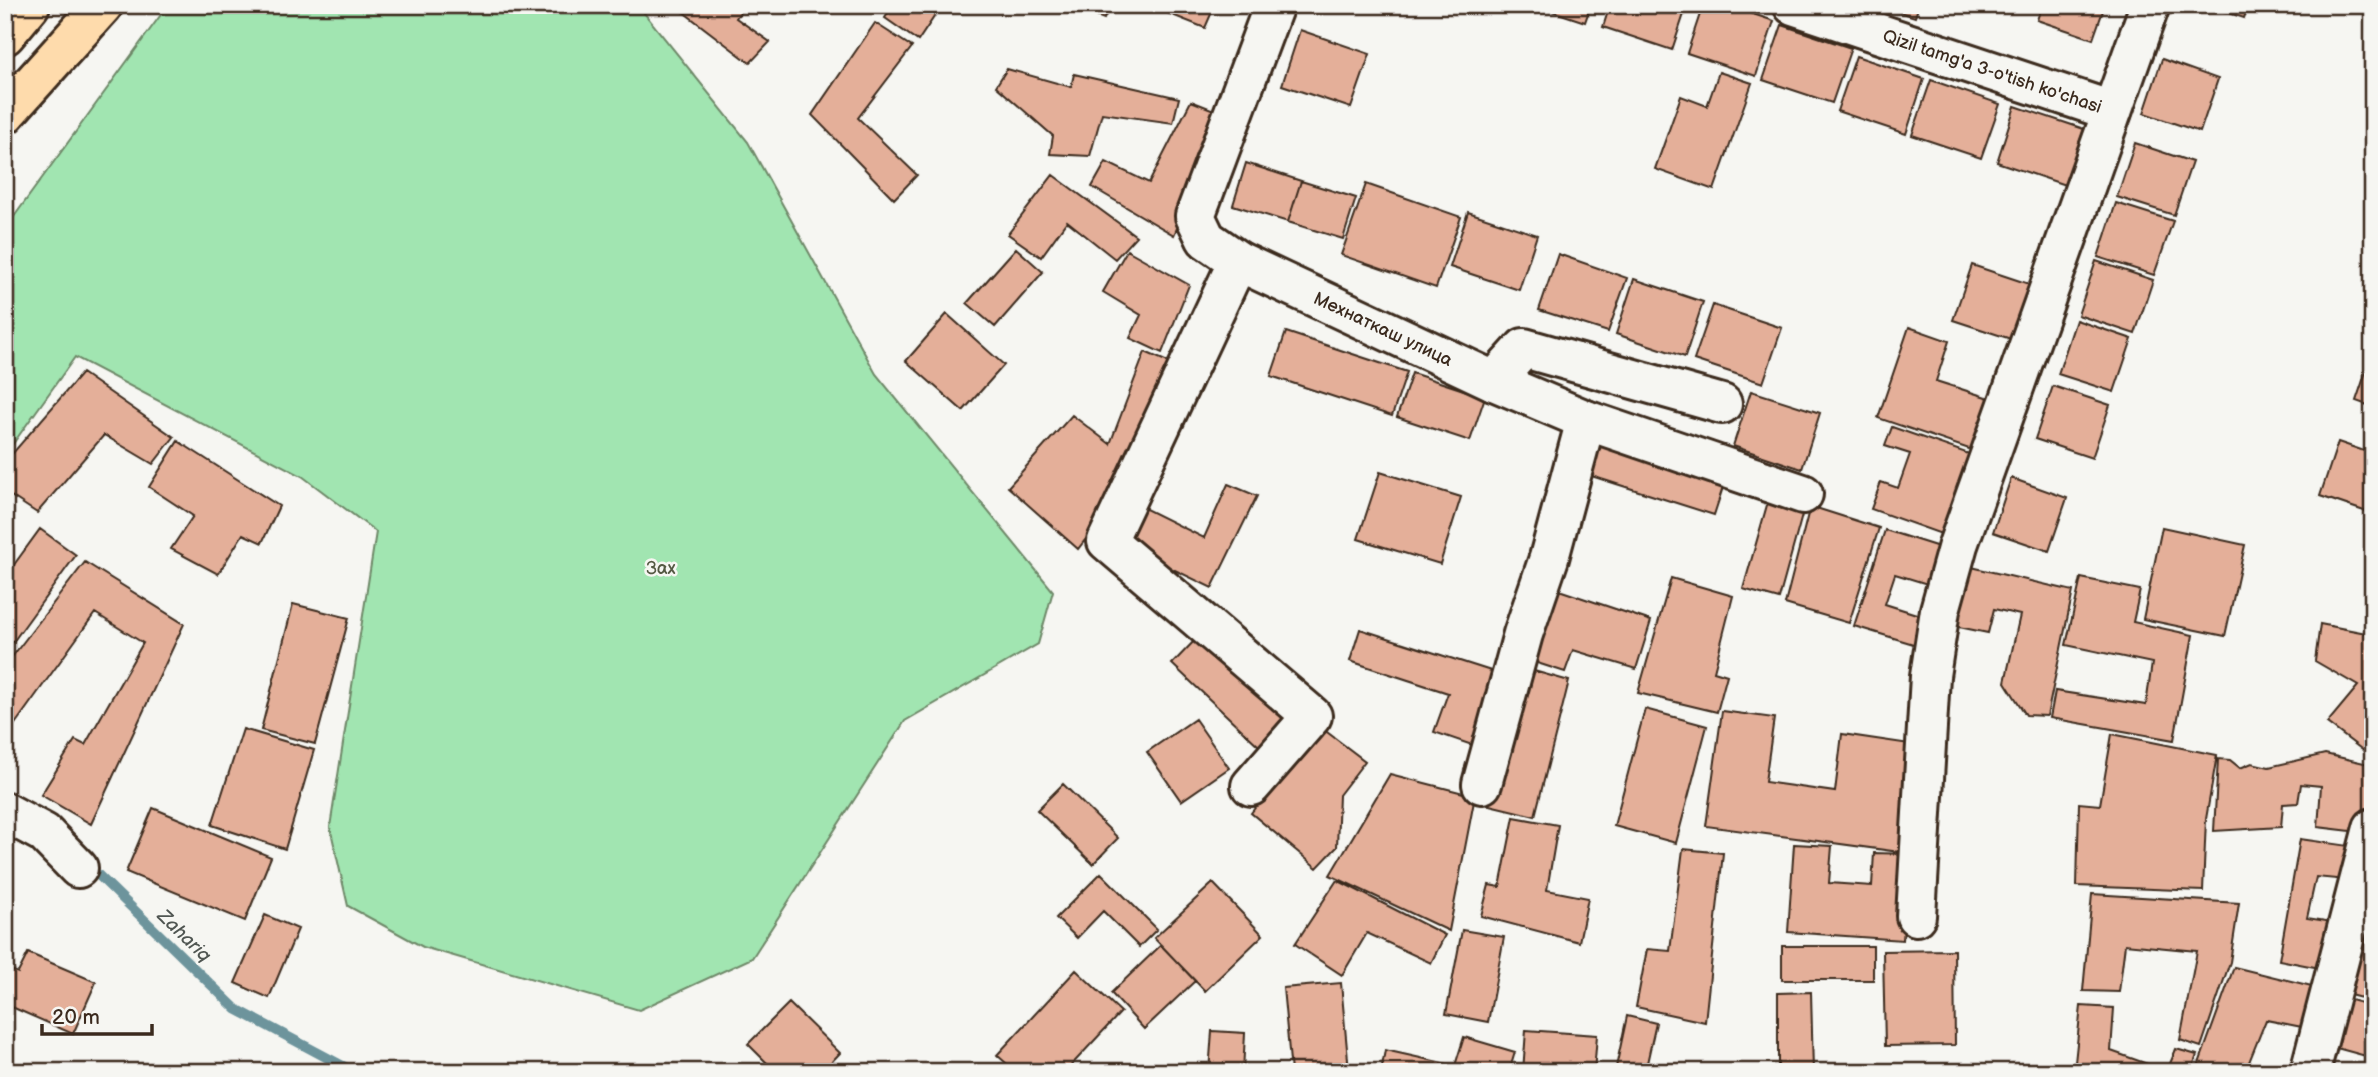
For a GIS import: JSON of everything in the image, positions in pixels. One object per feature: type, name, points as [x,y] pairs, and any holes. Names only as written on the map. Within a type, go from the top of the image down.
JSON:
[{"type":"main road","points":[[5,34],[30,5]]},
{"type":"main road","points":[[5,114],[103,5]]},
{"type":"street","name":"Мехнаткаш улица","points":[[1274,5],[1195,216],[1206,240],[1238,261],[1494,381],[1586,420],[1803,494]]},
{"type":"street","name":"Qizil tamg'a 3-o'tish ko'chasi","points":[[1793,5],[2112,111]]},
{"type":"street","points":[[1916,916],[1930,676],[1940,610],[1958,545],[2150,5]]},
{"type":"street","points":[[1238,261],[1107,541],[1312,716],[1251,786]]},
{"type":"street","points":[[1494,381],[1524,348],[1722,404]]},
{"type":"street","points":[[1482,784],[1523,634],[1549,558],[1586,420]]},
{"type":"street","points":[[5,812],[44,833],[78,868]]},
{"type":"street","points":[[2310,1072],[2373,828]]},
{"type":"green space","name":"Зах","points":[[168,5],[640,5],[748,142],[876,374],[1053,591],[1038,644],[905,721],[752,958],[639,1010],[423,947],[348,906],[330,827],[376,532],[302,476],[75,357],[5,455],[5,229]]},
{"type":"building","points":[[686,5],[745,5],[736,18],[770,42],[750,63],[682,11]]},
{"type":"building","points":[[893,5],[942,5],[918,41],[885,18]]},
{"type":"building","points":[[1068,5],[1111,5],[1104,19]]},
{"type":"building","points":[[1147,5],[1215,5],[1205,28]]},
{"type":"building","points":[[1534,5],[1591,5],[1585,22]]},
{"type":"building","points":[[1610,5],[1687,5],[1672,50],[1603,27]]},
{"type":"building","points":[[1703,5],[1726,5],[1774,21],[1756,76],[1687,53]]},
{"type":"building","points":[[1878,5],[1919,5],[1915,17]]},
{"type":"building","points":[[2042,5],[2105,5],[2093,39],[2037,20]]},
{"type":"building","points":[[2205,5],[2249,5],[2244,18]]},
{"type":"building","points":[[875,23],[912,47],[858,118],[917,175],[894,199],[812,115]]},
{"type":"building","points":[[1782,25],[1851,48],[1832,103],[1763,80]]},
{"type":"building","points":[[1300,30],[1370,54],[1351,108],[1282,85]]},
{"type":"building","points":[[1856,56],[1924,79],[1906,134],[1837,111]]},
{"type":"building","points":[[2162,59],[2218,79],[2200,132],[2144,113]]},
{"type":"building","points":[[1007,69],[1071,87],[1074,74],[1179,98],[1173,123],[1102,113],[1090,156],[1050,154],[1053,136],[996,86]]},
{"type":"building","points":[[1719,72],[1752,83],[1714,190],[1655,169],[1681,96],[1707,106]]},
{"type":"building","points":[[1931,80],[2000,104],[1981,158],[1912,135]]},
{"type":"building","points":[[1191,101],[1227,115],[1174,235],[1092,187],[1106,162],[1149,183]]},
{"type":"building","points":[[2015,106],[2084,129],[2065,185],[1997,162]]},
{"type":"building","points":[[2135,143],[2192,162],[2174,215],[2117,197]]},
{"type":"building","points":[[1246,163],[1301,181],[1288,222],[1233,205]]},
{"type":"building","points":[[1053,175],[1136,236],[1115,259],[1067,221],[1041,257],[1008,234]]},
{"type":"building","points":[[1301,181],[1356,198],[1343,239],[1288,222]]},
{"type":"building","points":[[1366,184],[1461,217],[1436,288],[1341,255]]},
{"type":"building","points":[[2116,203],[2173,221],[2154,275],[2098,257]]},
{"type":"building","points":[[1468,212],[1537,235],[1519,290],[1450,267]]},
{"type":"building","points":[[1016,248],[1043,272],[995,327],[967,303]]},
{"type":"building","points":[[1127,250],[1189,285],[1162,353],[1130,338],[1141,315],[1103,292]]},
{"type":"building","points":[[1558,254],[1627,278],[1608,332],[1539,310]]},
{"type":"building","points":[[2096,261],[2153,280],[2135,334],[2078,315]]},
{"type":"building","points":[[1972,265],[2041,288],[2023,343],[1953,320]]},
{"type":"building","points":[[1634,279],[1703,302],[1685,357],[1616,334]]},
{"type":"building","points":[[1713,305],[1782,328],[1763,383],[1694,360]]},
{"type":"building","points":[[947,314],[1004,365],[963,411],[906,361]]},
{"type":"building","points":[[2076,320],[2132,339],[2114,392],[2058,374]]},
{"type":"building","points":[[1909,327],[1949,341],[1936,381],[1989,398],[1972,450],[1878,418]]},
{"type":"building","points":[[1286,332],[1407,372],[1392,416],[1271,376]]},
{"type":"building","points":[[2373,351],[2373,407],[2356,401]]},
{"type":"building","points":[[1145,352],[1175,365],[1134,477],[1078,549],[1008,487],[1072,415],[1110,444]]},
{"type":"building","points":[[82,373],[174,437],[153,464],[104,435],[37,513],[5,492],[5,462]]},
{"type":"building","points":[[1412,373],[1485,397],[1470,441],[1397,417]]},
{"type":"building","points":[[2053,386],[2110,405],[2092,458],[2035,439]]},
{"type":"building","points":[[1751,391],[1820,413],[1802,469],[1733,446]]},
{"type":"building","points":[[1892,427],[1975,456],[1947,536],[1871,509],[1881,482],[1898,488],[1910,454],[1885,446]]},
{"type":"building","points":[[1592,435],[1726,478],[1714,515],[1579,472]]},
{"type":"building","points":[[178,441],[279,506],[262,543],[243,534],[218,574],[171,549],[193,516],[149,487]]},
{"type":"building","points":[[2338,442],[2373,454],[2373,514],[2320,496]]},
{"type":"building","points":[[1380,472],[1461,497],[1440,564],[1358,539]]},
{"type":"building","points":[[2011,478],[2067,498],[2049,551],[1993,532]]},
{"type":"building","points":[[1228,484],[1257,496],[1212,588],[1121,544],[1140,506],[1204,538]]},
{"type":"building","points":[[1769,498],[1804,508],[1779,599],[1743,589]]},
{"type":"building","points":[[1810,506],[1879,528],[1849,623],[1785,604]]},
{"type":"building","points":[[2162,527],[2245,545],[2225,636],[2143,619]]},
{"type":"building","points":[[40,529],[76,555],[5,653],[5,577]]},
{"type":"building","points":[[1885,530],[1945,549],[1934,586],[1895,574],[1885,604],[1929,618],[1920,646],[1854,626]]},
{"type":"building","points":[[85,562],[184,624],[91,824],[41,795],[75,740],[85,745],[143,643],[95,613],[5,738],[5,666]]},
{"type":"building","points":[[1963,565],[2073,591],[2047,716],[2026,715],[2005,682],[2020,615],[1994,609],[1988,633],[1949,625]]},
{"type":"building","points":[[1671,578],[1733,596],[1714,671],[1727,675],[1717,712],[1638,693]]},
{"type":"building","points":[[2081,578],[2140,590],[2133,622],[2193,635],[2174,740],[2050,718],[2055,691],[2146,705],[2152,663],[2066,645]]},
{"type":"building","points":[[1550,587],[1651,621],[1636,669],[1573,650],[1565,672],[1525,659]]},
{"type":"building","points":[[293,604],[349,618],[315,744],[261,730]]},
{"type":"building","points":[[2320,624],[2366,633],[2373,639],[2373,758],[2327,723],[2358,686],[2315,661]]},
{"type":"building","points":[[1360,629],[1494,672],[1472,745],[1434,732],[1448,693],[1350,661]]},
{"type":"building","points":[[1198,637],[1287,719],[1261,748],[1172,664]]},
{"type":"building","points":[[1520,667],[1569,681],[1535,816],[1485,804]]},
{"type":"building","points":[[1645,709],[1707,726],[1676,843],[1614,826]]},
{"type":"building","points":[[1722,711],[1774,718],[1765,782],[1835,792],[1842,734],[1910,744],[1900,852],[1706,826]]},
{"type":"building","points":[[1195,719],[1229,768],[1181,801],[1147,752]]},
{"type":"building","points":[[1319,726],[1365,761],[1339,795],[1337,847],[1317,868],[1251,813]]},
{"type":"building","points":[[243,729],[314,750],[285,849],[212,825]]},
{"type":"building","points":[[2112,734],[2217,755],[2206,819],[2203,891],[2077,886],[2079,803],[2100,805]]},
{"type":"building","points":[[2325,754],[2373,765],[2373,801],[2367,833],[2318,827],[2321,786],[2301,784],[2298,803],[2283,804],[2281,827],[2214,831],[2218,759],[2230,760],[2240,768],[2252,763],[2269,767]]},
{"type":"building","points":[[1390,774],[1475,796],[1449,931],[1330,875]]},
{"type":"building","points":[[1063,784],[1118,838],[1093,864],[1037,810]]},
{"type":"building","points":[[153,808],[271,857],[245,921],[126,872]]},
{"type":"building","points":[[1514,817],[1558,825],[1547,890],[1588,898],[1579,942],[1481,916],[1489,885],[1500,887]]},
{"type":"building","points":[[2300,839],[2363,848],[2357,881],[2316,877],[2307,918],[2339,923],[2330,970],[2279,960]]},
{"type":"building","points":[[1794,844],[1832,846],[1829,883],[1872,886],[1874,853],[1909,854],[1903,940],[1788,932]]},
{"type":"building","points":[[1683,849],[1723,853],[1705,1022],[1636,1007],[1647,949],[1670,951]]},
{"type":"building","points":[[1101,873],[1157,929],[1139,947],[1103,911],[1077,938],[1056,918]]},
{"type":"building","points":[[1337,880],[1445,935],[1431,963],[1367,933],[1342,975],[1295,944]]},
{"type":"building","points":[[1213,883],[1263,935],[1205,991],[1154,938]]},
{"type":"building","points":[[2092,894],[2239,903],[2230,962],[2201,1047],[2180,1040],[2197,951],[2125,944],[2119,992],[2083,991]]},
{"type":"building","points":[[265,915],[298,929],[269,998],[235,983]]},
{"type":"building","points":[[1462,930],[1504,937],[1488,1022],[1446,1014]]},
{"type":"building","points":[[2356,935],[2373,939],[2373,1001],[2338,992]]},
{"type":"building","points":[[1161,945],[1195,981],[1144,1029],[1111,993]]},
{"type":"building","points":[[1782,946],[1873,946],[1873,980],[1782,980]]},
{"type":"building","points":[[1954,950],[1955,1045],[1885,1046],[1883,951]]},
{"type":"building","points":[[28,953],[96,982],[73,1034],[5,1004],[5,967],[18,973]]},
{"type":"building","points":[[2234,967],[2324,989],[2312,1029],[2266,1020],[2245,1072],[2196,1072]]},
{"type":"building","points":[[1076,970],[1121,1012],[1065,1072],[1016,1072],[997,1055]]},
{"type":"building","points":[[1341,983],[1349,1071],[1291,1072],[1283,988]]},
{"type":"building","points":[[1811,992],[1813,1072],[1778,1072],[1778,993]]},
{"type":"building","points":[[2335,996],[2373,1006],[2373,1058],[2322,1044]]},
{"type":"building","points":[[789,1003],[840,1053],[822,1072],[776,1072],[748,1044]]},
{"type":"building","points":[[2081,1006],[2114,1008],[2111,1051],[2167,1071],[2176,1049],[2197,1055],[2191,1072],[2074,1072]]},
{"type":"building","points":[[1627,1016],[1656,1023],[1645,1072],[1615,1072]]},
{"type":"building","points":[[1526,1030],[1597,1035],[1594,1072],[1523,1072]]},
{"type":"building","points":[[1212,1031],[1245,1033],[1243,1072],[1209,1072]]},
{"type":"building","points":[[1464,1037],[1515,1052],[1509,1072],[1453,1072]]},
{"type":"building","points":[[1385,1050],[1452,1065],[1451,1072],[1381,1072]]},
{"type":"waterway","name":"Zahariq","points":[[88,865],[236,1009],[354,1072]]}]
